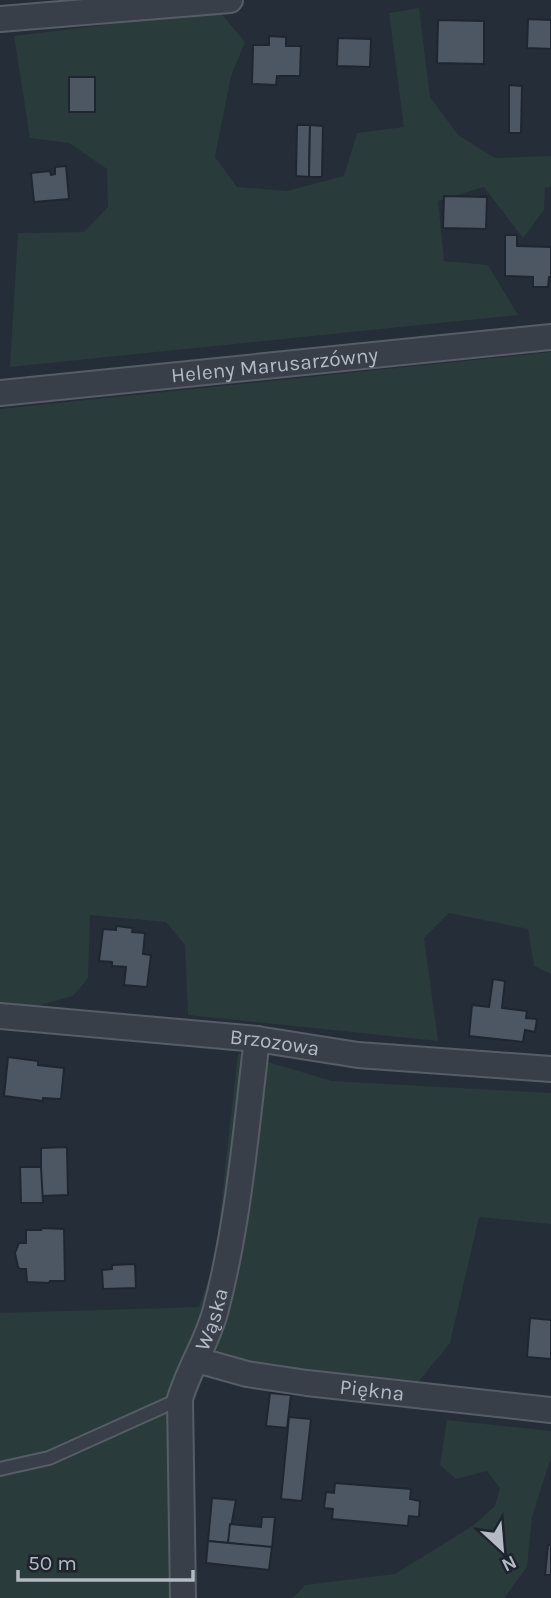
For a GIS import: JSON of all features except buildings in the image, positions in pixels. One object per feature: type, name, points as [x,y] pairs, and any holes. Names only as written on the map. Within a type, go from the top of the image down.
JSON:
[{"type":"street","points":[[0,19],[230,0]]},
{"type":"street","name":"Heleny Marusarzówny","points":[[0,393],[551,337]]},
{"type":"street","name":"Brzozowa","points":[[0,1016],[257,1039],[358,1055],[551,1069]]},
{"type":"street","name":"Wąska","points":[[183,1598],[180,1399],[215,1314],[229,1257],[257,1039]]},
{"type":"street","name":"Piękna","points":[[197,1360],[247,1374],[295,1381],[551,1410]]},
{"type":"lane","points":[[0,1469],[49,1458],[180,1399]]},
{"type":"shaded area","points":[[419,8],[430,97],[458,135],[495,158],[551,156],[551,187],[545,187],[544,210],[523,238],[484,187],[438,201],[444,261],[488,265],[518,315],[10,367],[18,233],[84,232],[108,207],[107,169],[69,143],[30,138],[14,36],[219,11],[245,42],[231,76],[215,157],[237,187],[287,191],[344,176],[357,133],[404,127],[389,13]]},
{"type":"shaded area","points":[[551,352],[551,974],[534,966],[528,929],[449,913],[424,938],[438,1041],[188,1015],[185,945],[166,922],[90,915],[88,978],[73,996],[0,1016],[0,409]]},
{"type":"shaded area","points":[[238,1053],[332,1081],[551,1093],[551,1224],[479,1217],[450,1343],[419,1381],[239,1362],[184,1382],[193,1598],[0,1598],[0,1313],[199,1307],[215,1261]]},
{"type":"shaded area","points":[[447,1420],[551,1431],[551,1457],[532,1517],[527,1567],[504,1598],[293,1598],[305,1585],[395,1574],[474,1525],[495,1506],[500,1488],[487,1471],[456,1479],[440,1465]]}]
